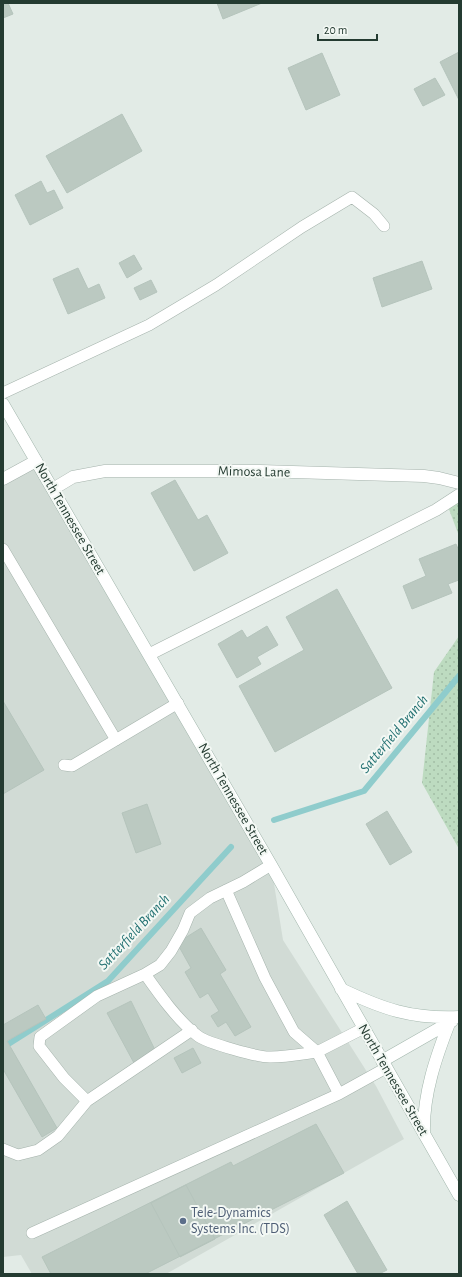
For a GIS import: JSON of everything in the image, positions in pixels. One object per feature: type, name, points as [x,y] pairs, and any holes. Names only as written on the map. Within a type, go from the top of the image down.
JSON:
[{"type":"main road","name":"North Tennessee Street","points":[[3,404],[150,654],[459,1195]]},
{"type":"main road","points":[[3,479],[36,461]]},
{"type":"main road","name":"Mimosa Lane","points":[[53,489],[73,477],[104,471],[260,471],[424,476],[459,483]]},
{"type":"main road","points":[[150,654],[429,514],[459,495]]},
{"type":"main road","points":[[341,989],[361,999],[396,1012],[427,1017],[456,1018]]},
{"type":"main road","points":[[384,1064],[456,1018]]},
{"type":"main road","points":[[425,1135],[424,1118],[430,1080],[443,1040],[456,1018]]},
{"type":"lane","points":[[3,394],[149,325],[216,285],[302,227],[352,197],[374,214],[384,226]]},
{"type":"lane","points":[[3,549],[116,740]]},
{"type":"lane","points":[[64,765],[72,766],[178,703]]},
{"type":"lane","points":[[87,1101],[64,1078],[39,1046],[40,1037],[97,996],[145,974],[160,965],[171,951],[183,930],[190,913],[210,898],[271,865]]},
{"type":"lane","points":[[226,890],[265,978],[294,1032],[317,1052],[339,1094]]},
{"type":"lane","points":[[145,974],[159,994],[199,1037],[225,1047],[270,1058],[317,1052],[364,1028]]},
{"type":"lane","points":[[3,1149],[18,1155],[38,1150],[58,1136],[87,1101],[192,1030]]},
{"type":"lane","points":[[32,1233],[339,1094],[384,1064]]},
{"type":"shaded area","points":[[36,461],[271,865],[283,940],[376,1086],[404,1139],[166,1274],[32,1274],[21,1255],[3,1257],[3,479]]},
{"type":"green space","points":[[459,499],[459,536],[447,504]]},
{"type":"green space","points":[[459,636],[459,849],[422,783],[434,672]]},
{"type":"building","points":[[3,3],[8,3],[13,14],[3,18]]},
{"type":"building","points":[[217,3],[262,3],[223,19]]},
{"type":"building","points":[[459,52],[459,100],[440,62]]},
{"type":"building","points":[[322,53],[340,95],[306,110],[288,68]]},
{"type":"building","points":[[435,78],[445,95],[423,106],[414,89]]},
{"type":"building","points":[[122,114],[142,151],[67,193],[46,156]]},
{"type":"building","points":[[41,181],[47,193],[54,190],[63,208],[30,225],[15,195]]},
{"type":"building","points":[[134,255],[142,269],[127,278],[119,263]]},
{"type":"building","points":[[422,261],[432,289],[382,307],[373,278]]},
{"type":"building","points":[[78,268],[88,289],[99,284],[105,298],[68,314],[53,279]]},
{"type":"building","points":[[151,280],[157,292],[140,300],[134,288]]},
{"type":"building","points":[[175,480],[198,520],[207,515],[228,553],[194,571],[151,493]]},
{"type":"building","points":[[456,544],[459,551],[459,580],[448,584],[452,593],[412,609],[403,586],[426,576],[419,559]]},
{"type":"building","points":[[337,589],[392,688],[275,752],[239,686],[304,650],[286,617]]},
{"type":"building","points":[[267,626],[278,645],[257,657],[261,664],[237,678],[218,644],[242,630],[247,638]]},
{"type":"building","points":[[3,701],[44,770],[3,794]]},
{"type":"building","points":[[147,804],[161,844],[136,853],[122,813]]},
{"type":"building","points":[[387,811],[412,852],[390,865],[366,824]]},
{"type":"building","points":[[201,928],[226,970],[220,974],[251,1027],[235,1036],[226,1022],[218,1027],[211,1016],[219,1011],[208,993],[200,998],[185,972],[191,968],[177,943]]},
{"type":"building","points":[[131,1001],[156,1052],[134,1063],[107,1013]]},
{"type":"building","points":[[38,1005],[46,1019],[7,1041],[57,1128],[42,1137],[3,1069],[3,1025]]},
{"type":"building","points":[[193,1048],[201,1063],[182,1073],[174,1058]]},
{"type":"building","points":[[316,1124],[344,1173],[145,1274],[51,1274],[42,1257],[231,1162],[233,1166]]},
{"type":"building","name":"Tele-Dynamics Systems Inc. (TDS)","points":[[186,1185],[215,1239],[180,1257],[151,1203]]},
{"type":"building","points":[[347,1201],[387,1270],[379,1274],[358,1274],[324,1215]]},
{"type":"waterway","name":"Satterfield Branch","points":[[274,820],[364,791],[459,676]]},
{"type":"waterway","name":"Satterfield Branch","points":[[3,1046],[108,981],[231,847]]},
{"type":"place","name":"Tele-Dynamics Systems Inc. (TDS)","points":[[183,1221]]}]
